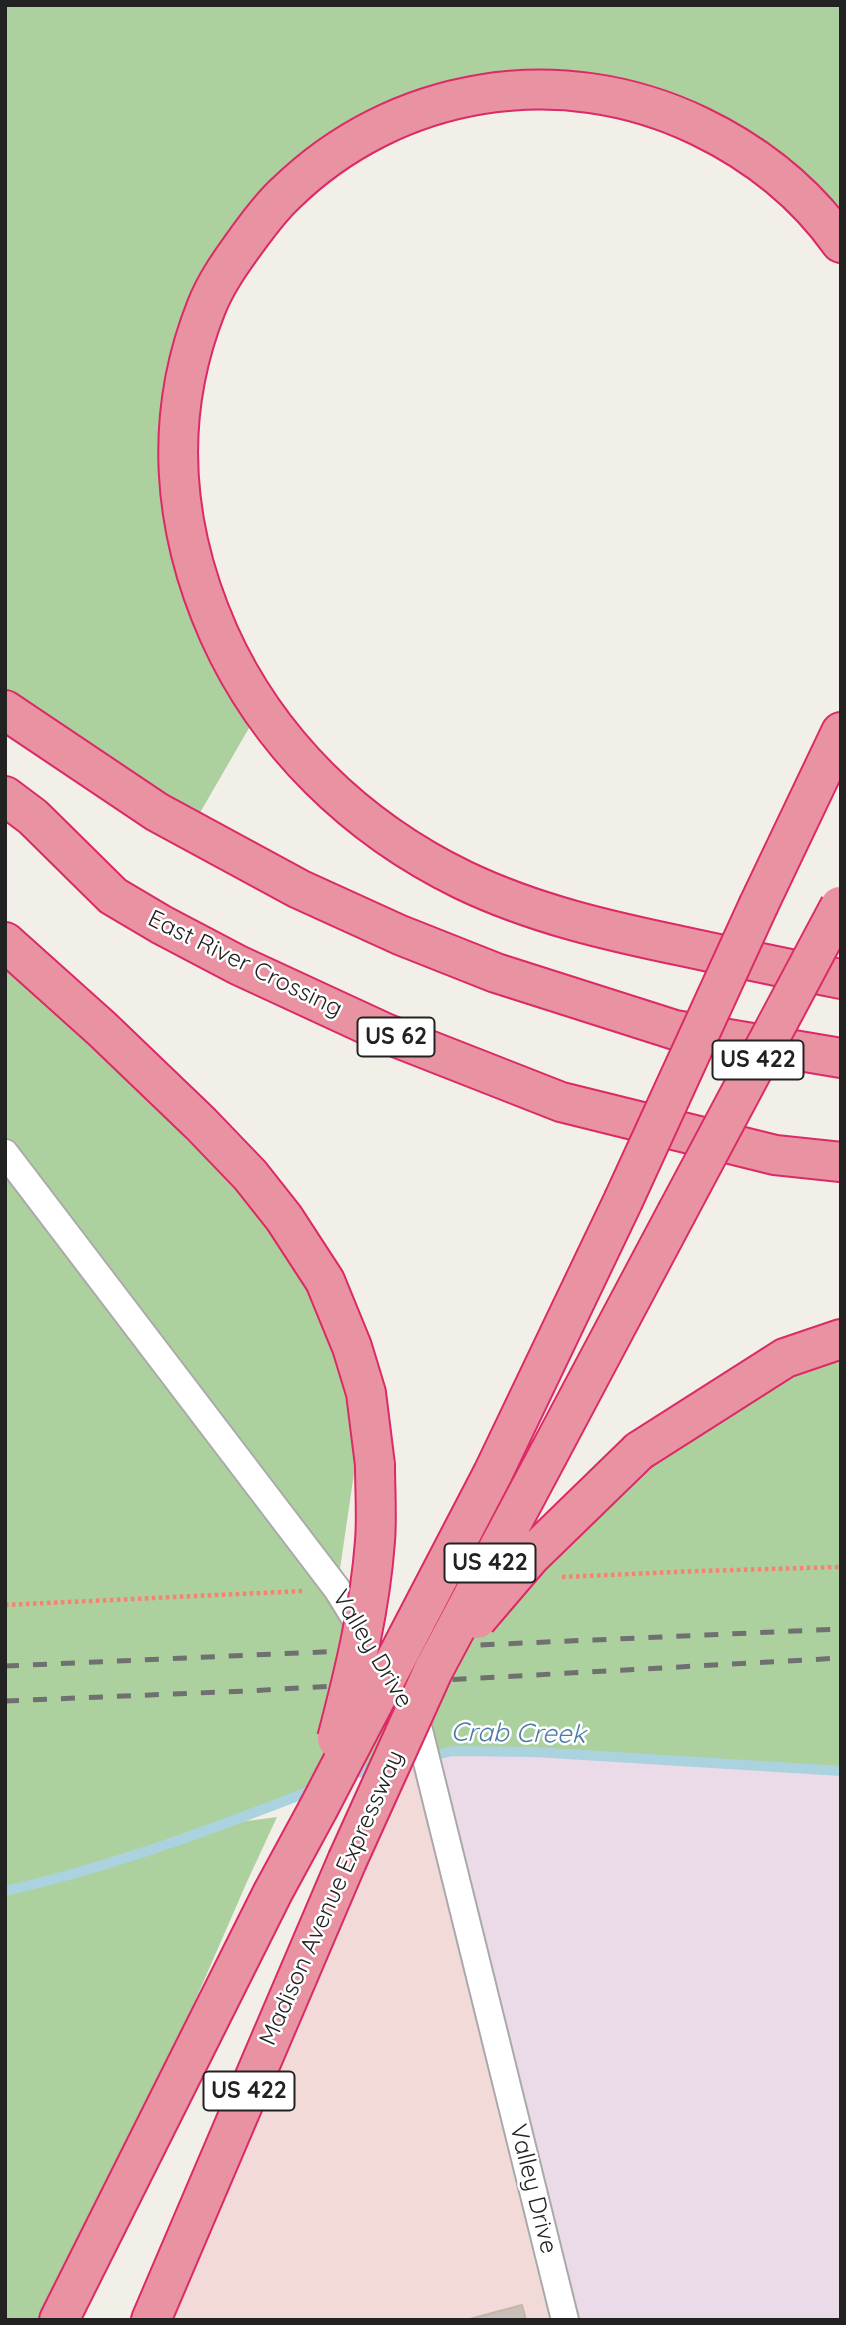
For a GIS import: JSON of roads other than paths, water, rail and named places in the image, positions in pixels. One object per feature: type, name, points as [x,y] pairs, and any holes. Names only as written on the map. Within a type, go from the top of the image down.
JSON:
[{"type":"highway","points":[[841,243],[800,195],[765,165],[734,143],[673,113],[606,94],[546,89],[497,91],[446,101],[398,118],[368,133],[316,167],[266,215],[230,262],[206,307],[189,358],[180,404],[177,447],[179,492],[189,551],[203,597],[226,650],[260,709],[303,763],[340,800],[385,835],[450,873],[530,908],[593,928],[841,979]]},
{"type":"highway","points":[[5,710],[157,812],[299,889],[400,935],[496,973],[675,1030],[841,1058]]},
{"type":"highway","name":"US 422","points":[[318,1809],[493,1473],[841,732]]},
{"type":"highway","name":"East River Crossing","points":[[5,796],[33,817],[113,896],[238,965],[385,1033],[561,1102],[775,1155],[841,1162]]},
{"type":"highway","name":"US 422","points":[[433,1671],[840,905]]},
{"type":"highway","points":[[5,942],[102,1029],[250,1175],[284,1218],[325,1281],[352,1347],[366,1393],[375,1465],[376,1539],[356,1665],[318,1809]]},
{"type":"highway","points":[[433,1671],[530,1557],[639,1451],[785,1358],[841,1339]]},
{"type":"highway","name":"Madison Avenue Expressway","points":[[151,2320],[347,1861],[433,1671]]},
{"type":"highway","name":"Madison Avenue Expressway","points":[[59,2320],[273,1892],[318,1809]]},
{"type":"street","name":"Valley Drive","points":[[5,1153],[337,1589],[396,1682],[419,1730],[565,2320]]},
{"type":"waterway","name":"Crab Creek","points":[[427,1757],[453,1751],[535,1752],[841,1771]]},
{"type":"waterway","name":"Crab Creek","points":[[346,1776],[381,1767]]},
{"type":"waterway","name":"Crab Creek","points":[[5,1891],[124,1858],[318,1788]]},
{"type":"railway","points":[[5,1666],[841,1629]]},
{"type":"railway","points":[[5,1701],[246,1691],[841,1658]]}]
